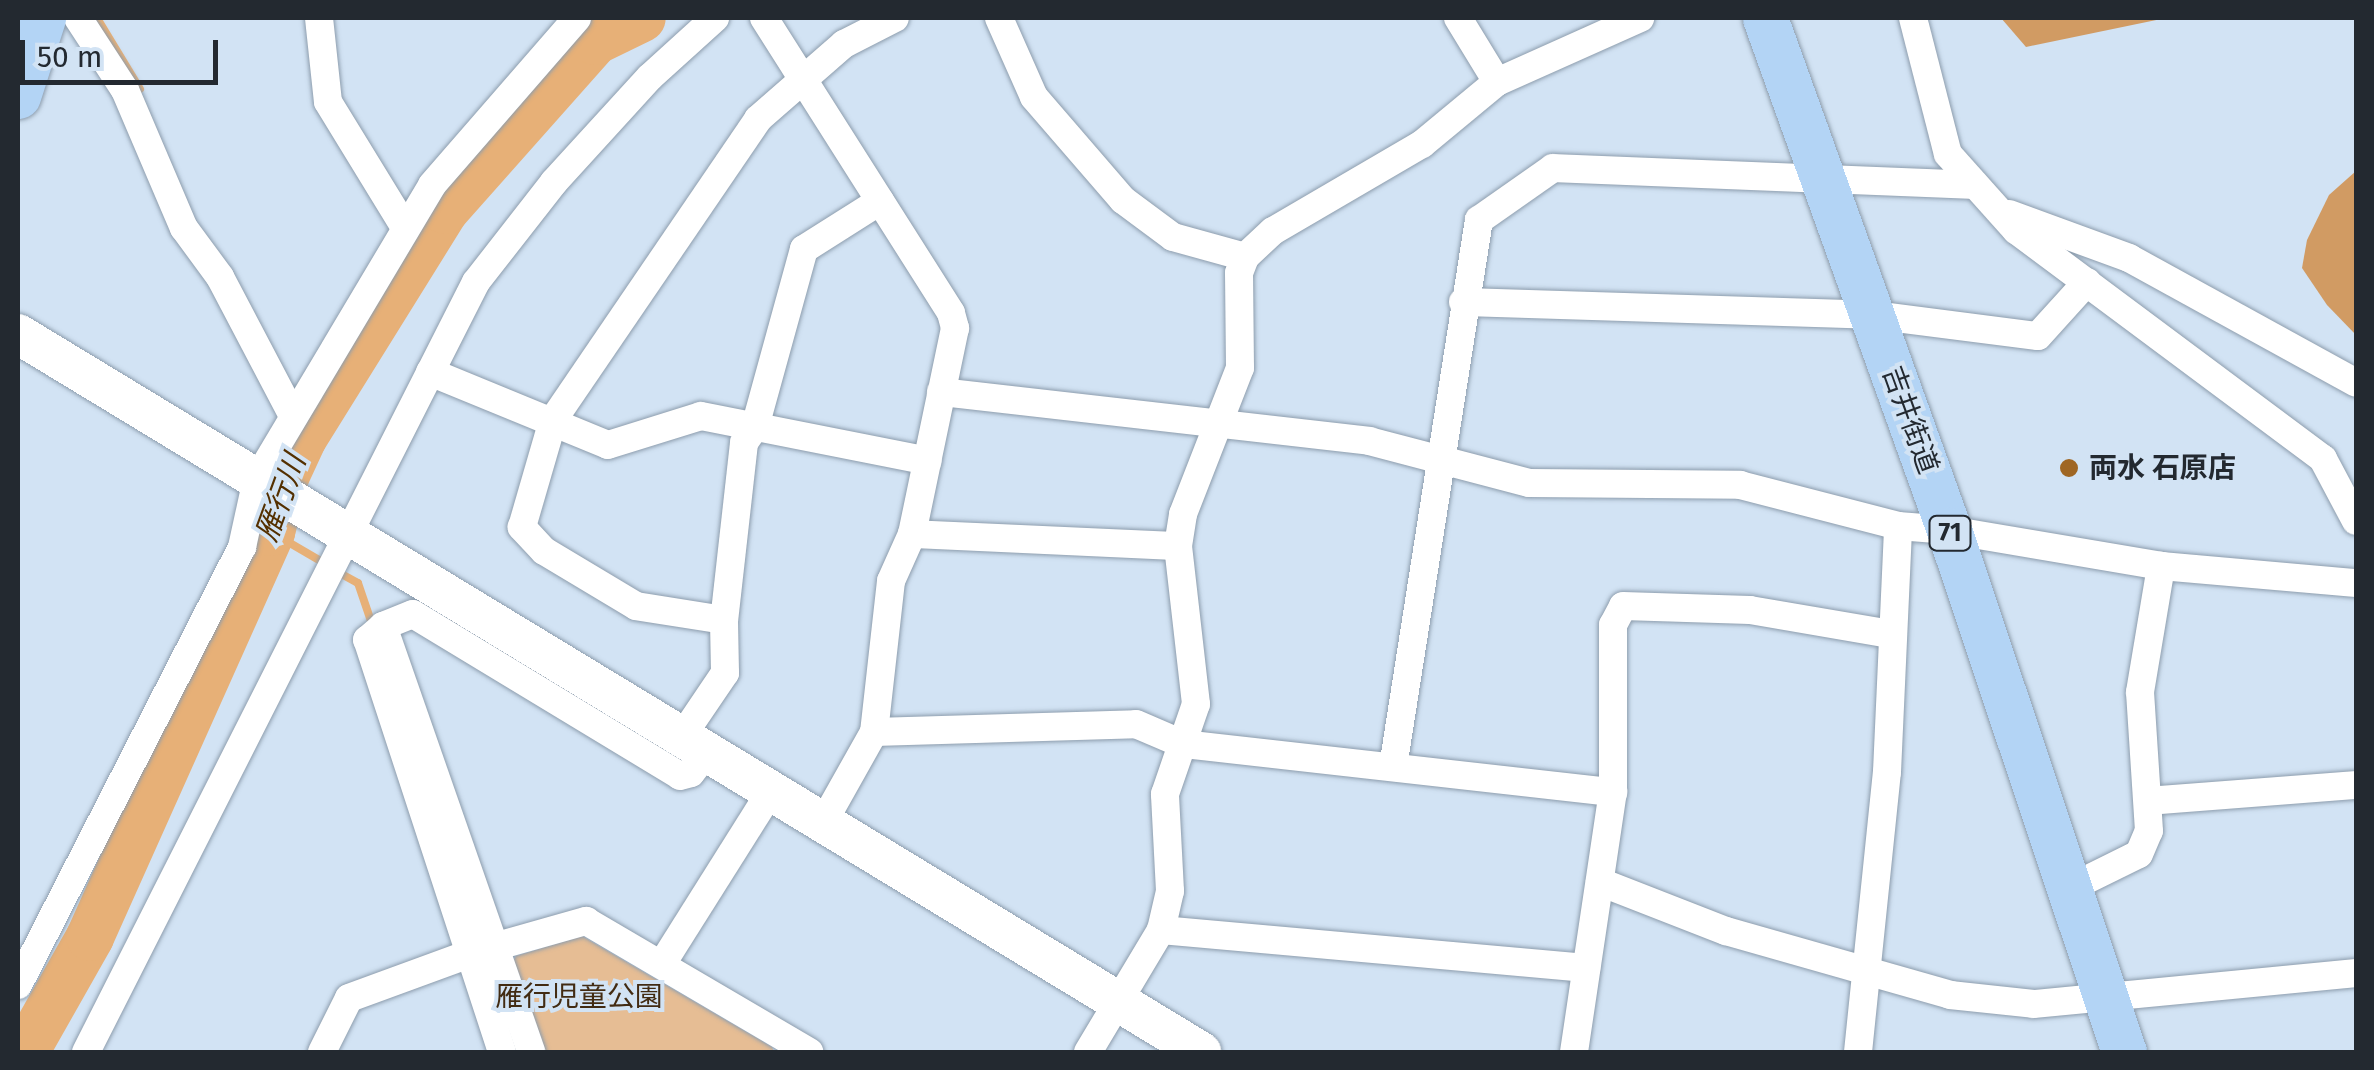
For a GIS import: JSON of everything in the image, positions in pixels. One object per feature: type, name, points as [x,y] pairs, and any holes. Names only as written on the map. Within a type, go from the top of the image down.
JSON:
[{"type":"main road","points":[[18,96],[43,18]]},
{"type":"main road","name":"吉井街道","points":[[1765,18],[1949,530],[2066,890],[2124,1052]]},
{"type":"street","points":[[78,18],[125,90],[184,228],[220,277],[293,416]]},
{"type":"street","points":[[319,18],[328,102],[404,226]]},
{"type":"street","points":[[18,984],[242,547],[257,479],[293,416],[432,185],[577,18]]},
{"type":"street","points":[[86,1052],[174,870],[350,534],[476,282],[554,182],[650,77],[714,18]]},
{"type":"street","points":[[764,18],[951,313],[955,328],[912,534],[891,581],[874,732],[824,821]]},
{"type":"street","points":[[724,620],[636,606],[544,552],[522,527],[554,420],[758,119],[844,44],[895,18]]},
{"type":"street","points":[[999,18],[1034,96],[1122,200],[1173,237],[1244,257]]},
{"type":"street","points":[[1458,18],[1497,82]]},
{"type":"street","points":[[1088,1052],[1161,930],[1170,891],[1165,794],[1196,704],[1178,546],[1183,514],[1240,368],[1240,273],[1244,257],[1274,231],[1422,144],[1497,82],[1640,18]]},
{"type":"street","points":[[1912,18],[1948,154],[1975,185],[2016,230],[2323,458],[2356,520]]},
{"type":"street","points":[[1393,767],[1463,302],[1479,220],[1553,168],[1975,185]]},
{"type":"street","points":[[502,1052],[482,951],[383,626],[413,614],[680,776],[692,774],[696,742],[725,674],[724,620],[744,443],[754,427],[804,249],[880,201]]},
{"type":"street","points":[[1998,210],[2129,258],[2356,383]]},
{"type":"street","points":[[1463,302],[1873,315],[2038,336],[2087,282]]},
{"type":"street","points":[[18,334],[1201,1052]]},
{"type":"street","points":[[430,372],[608,445],[701,416],[928,461]]},
{"type":"street","points":[[941,392],[1369,442],[1529,483],[1740,485],[1898,526],[1949,530],[2160,566],[2356,584]]},
{"type":"street","points":[[1858,1052],[1887,772],[1898,526]]},
{"type":"street","points":[[912,534],[1178,546]]},
{"type":"street","points":[[2066,890],[2139,854],[2148,831],[2140,692],[2160,566]]},
{"type":"street","points":[[1574,1052],[1613,792],[1613,625],[1624,606],[1750,610],[1892,634]]},
{"type":"street","points":[[874,732],[1136,724],[1182,744],[1613,792]]},
{"type":"street","points":[[2148,801],[2356,786]]},
{"type":"street","points":[[662,964],[772,789]]},
{"type":"street","points":[[1600,882],[1726,931],[1950,995],[2034,1004],[2356,973]]},
{"type":"street","points":[[322,1052],[349,998],[482,951],[586,920],[798,1050]]},
{"type":"street","points":[[1161,930],[1586,968]]},
{"type":"street","points":[[482,951],[531,1052]]},
{"type":"green space","name":"雁行児童公園","points":[[582,936],[772,1047],[774,1052],[540,1052],[510,968],[516,956]]},
{"type":"shaded area","points":[[2001,18],[2166,18],[2026,47]]},
{"type":"shaded area","points":[[2356,171],[2356,335],[2327,305],[2302,268],[2307,240],[2329,195]]},
{"type":"waterway","points":[[97,18],[140,89]]},
{"type":"waterway","name":"雁行川","points":[[25,1052],[90,937],[271,532],[285,477],[303,438],[445,210],[595,41],[642,18]]},
{"type":"waterway","points":[[271,532],[324,563]]},
{"type":"waterway","points":[[336,571],[358,583],[373,627]]},
{"type":"place","name":"両水 石原店","points":[[2069,468]]}]
